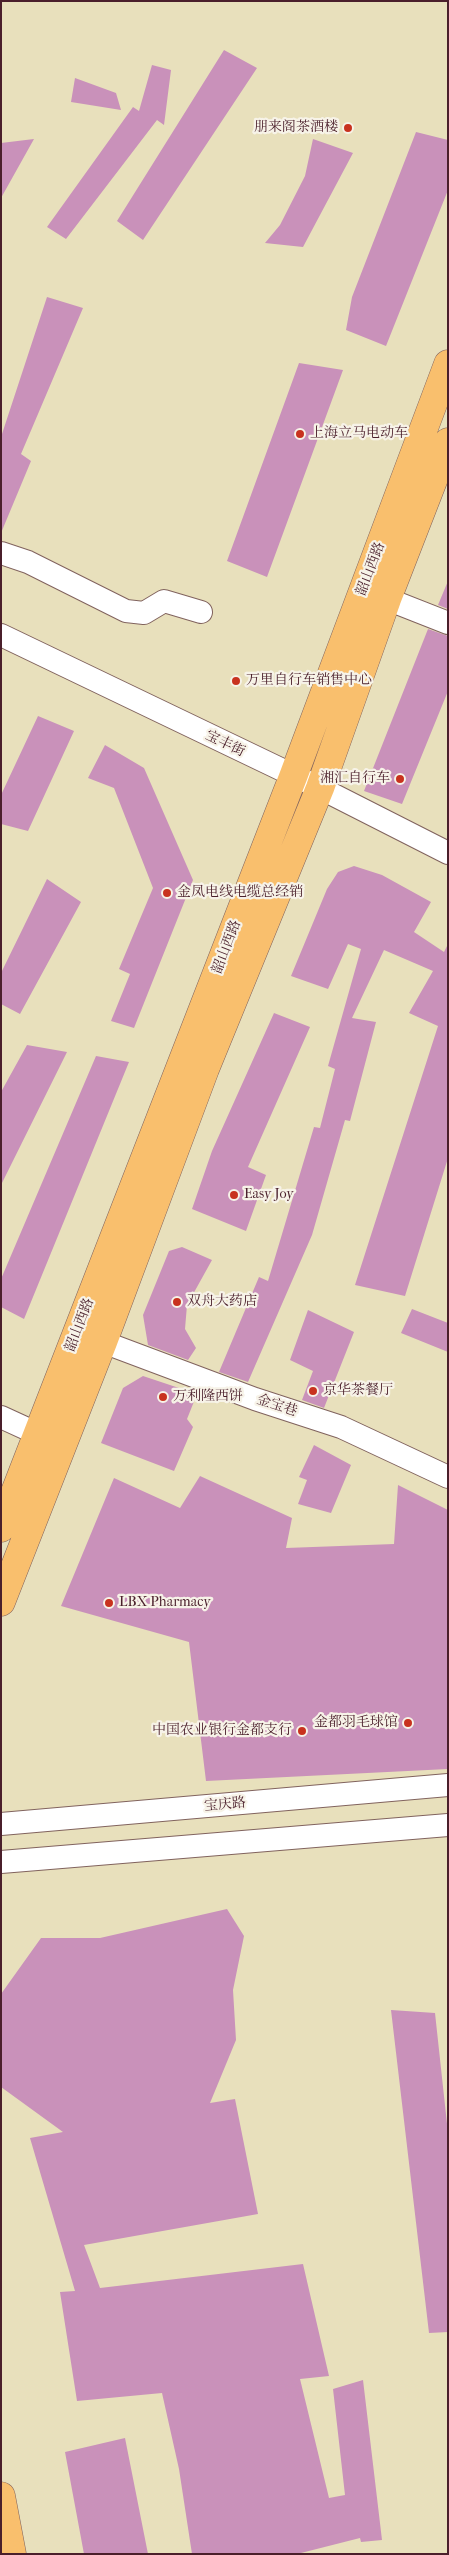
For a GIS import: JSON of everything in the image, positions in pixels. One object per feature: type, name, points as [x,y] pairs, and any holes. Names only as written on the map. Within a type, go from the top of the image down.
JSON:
[{"type":"main road","name":"韶山西路","points":[[1,1528],[293,777],[448,364]]},
{"type":"main road","name":"韶山西路","points":[[1,1602],[103,1342],[205,1069],[320,788],[387,599],[448,442]]},
{"type":"main road","points":[[1,2496],[12,2554]]},
{"type":"street","points":[[1,553],[28,562],[126,611],[144,613],[164,602],[201,612]]},
{"type":"street","points":[[387,599],[448,622]]},
{"type":"street","name":"宝丰街","points":[[1,635],[293,777],[320,788],[448,853]]},
{"type":"street","name":"金宝巷","points":[[103,1342],[255,1399],[341,1427],[448,1476]]},
{"type":"street","points":[[1,1417],[38,1434]]},
{"type":"street","name":"宝庆路","points":[[1,1824],[448,1785]]},
{"type":"street","points":[[1,1862],[448,1825]]},
{"type":"building","points":[[224,50],[257,68],[143,240],[117,221]]},
{"type":"building","points":[[152,65],[171,70],[164,125],[157,120],[66,239],[47,227],[133,107],[139,111]]},
{"type":"building","points":[[75,78],[116,93],[121,110],[71,102]]},
{"type":"building","points":[[416,132],[448,140],[448,190],[386,346],[346,330],[352,297]]},
{"type":"building","points":[[34,139],[1,198],[1,143]]},
{"type":"building","points":[[313,139],[353,153],[303,247],[265,243],[280,225],[305,176]]},
{"type":"building","points":[[47,297],[83,308],[21,454],[31,461],[1,533],[1,437]]},
{"type":"building","points":[[299,363],[343,370],[267,577],[227,561]]},
{"type":"building","points":[[448,581],[448,609],[438,605]]},
{"type":"building","points":[[428,629],[448,636],[448,691],[402,804],[364,791]]},
{"type":"building","points":[[38,716],[74,731],[28,831],[1,824],[1,795]]},
{"type":"building","points":[[105,745],[144,768],[193,880],[134,1028],[111,1021],[130,974],[119,969],[153,888],[114,788],[88,778]]},
{"type":"building","points":[[354,866],[382,875],[431,902],[414,932],[444,952],[448,944],[448,1158],[405,1296],[355,1285],[438,1026],[409,1013],[433,971],[384,950],[352,1018],[376,1022],[350,1121],[345,1120],[312,1235],[248,1382],[219,1372],[259,1277],[268,1281],[314,1127],[320,1128],[335,1069],[328,1066],[361,949],[348,944],[328,989],[291,976],[327,889],[338,872]]},
{"type":"building","points":[[47,879],[81,902],[20,1014],[1,1004],[1,973]]},
{"type":"building","points":[[274,1013],[310,1027],[248,1167],[266,1175],[246,1231],[192,1209],[212,1151]]},
{"type":"building","points":[[27,1045],[67,1052],[1,1185],[1,1092]]},
{"type":"building","points":[[96,1056],[129,1062],[24,1319],[1,1307],[1,1279]]},
{"type":"building","points":[[182,1247],[212,1260],[187,1305],[185,1329],[196,1348],[188,1360],[148,1345],[143,1315],[169,1251]]},
{"type":"building","points":[[412,1309],[448,1323],[448,1352],[401,1333]]},
{"type":"building","points":[[308,1310],[354,1332],[324,1408],[302,1400],[313,1371],[290,1360]]},
{"type":"building","points":[[143,1376],[197,1394],[187,1419],[193,1427],[174,1471],[101,1443],[123,1388]]},
{"type":"building","points":[[314,1445],[351,1465],[331,1513],[298,1504],[307,1480],[299,1477]]},
{"type":"building","points":[[200,1476],[292,1518],[286,1548],[394,1544],[398,1485],[448,1510],[448,1769],[206,1781],[189,1642],[61,1606],[114,1478],[180,1508]]},
{"type":"building","points":[[227,1909],[244,1936],[233,1990],[236,2040],[210,2103],[235,2099],[258,2214],[84,2245],[100,2288],[303,2264],[329,2376],[300,2379],[329,2498],[345,2495],[333,2389],[363,2380],[382,2540],[361,2542],[360,2538],[297,2554],[192,2554],[179,2469],[162,2393],[77,2401],[60,2292],[75,2291],[30,2138],[63,2132],[1,2087],[1,1994],[41,1938],[100,1938]]},
{"type":"building","points":[[391,2010],[435,2013],[448,2133],[448,2332],[429,2333]]},
{"type":"building","points":[[125,2438],[148,2554],[84,2554],[65,2452]]},
{"type":"place","name":"朋来阁茶酒楼","points":[[348,128]]},
{"type":"place","name":"上海立马电动车","points":[[300,434]]},
{"type":"place","name":"万里自行车销售中心","points":[[236,681]]},
{"type":"place","name":"湘汇自行车","points":[[400,779]]},
{"type":"place","name":"金凤电线电缆总经销","points":[[167,893]]},
{"type":"place","name":"Easy Joy","points":[[234,1195]]},
{"type":"place","name":"双舟大药店","points":[[177,1302]]},
{"type":"place","name":"京华茶餐厅","points":[[313,1391]]},
{"type":"place","name":"万利隆西饼","points":[[163,1397]]},
{"type":"place","name":"LBX Pharmacy","points":[[109,1603]]},
{"type":"place","name":"金都羽毛球馆","points":[[408,1723]]},
{"type":"place","name":"中国农业银行金都支行","points":[[302,1731]]}]
